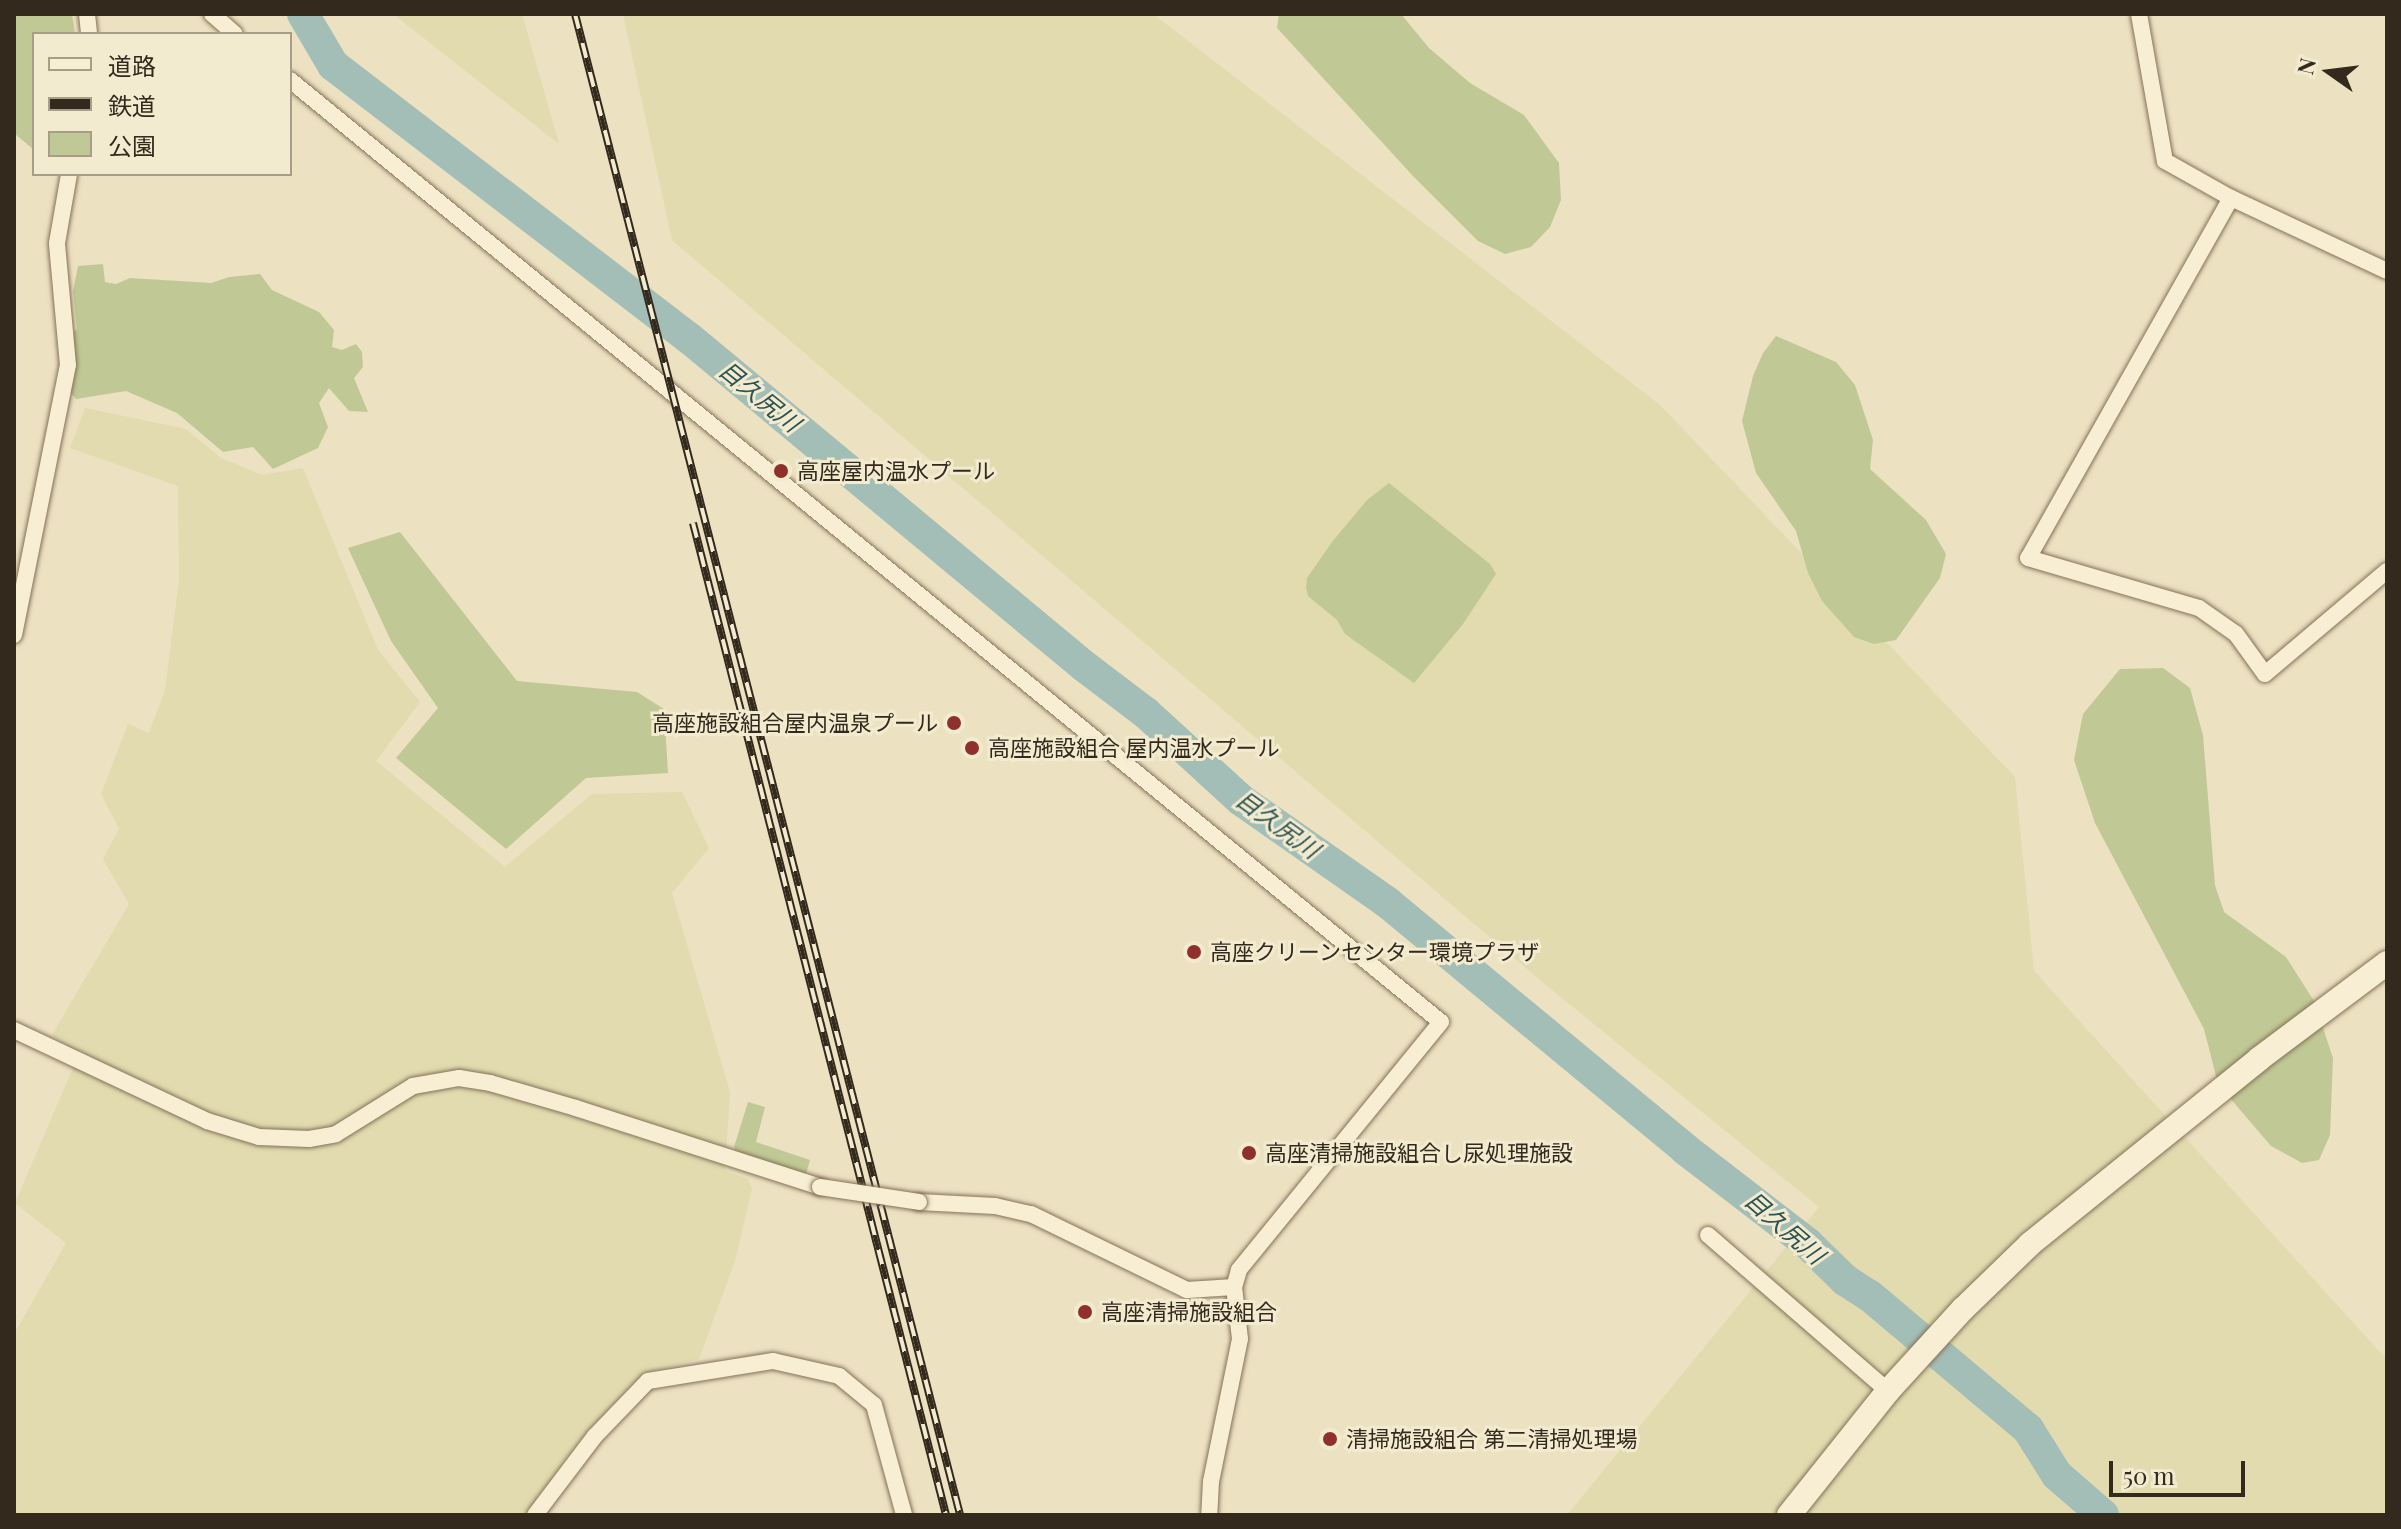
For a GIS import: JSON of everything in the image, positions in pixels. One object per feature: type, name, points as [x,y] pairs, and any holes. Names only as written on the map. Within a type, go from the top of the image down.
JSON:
[{"type":"street","points":[[212,14],[233,32]]},
{"type":"street","points":[[2139,14],[2165,161],[2231,198],[2387,271]]},
{"type":"street","points":[[292,82],[1441,1022],[1239,1270],[1234,1287],[1240,1339],[1211,1481],[1209,1515]]},
{"type":"street","points":[[14,635],[68,365],[57,243],[69,176]]},
{"type":"street","points":[[2231,198],[2028,558],[2199,608],[2236,634],[2265,674],[2387,571]]},
{"type":"street","points":[[1789,1515],[1891,1388],[2030,1244],[2095,1189],[2387,963]]},
{"type":"street","points":[[14,1030],[207,1121],[259,1137],[309,1139],[336,1134],[413,1086],[459,1078],[490,1083],[576,1108],[820,1187],[1031,1214],[1187,1290],[1234,1287]]},
{"type":"street","points":[[1708,1235],[1891,1388]]},
{"type":"street","points":[[535,1515],[595,1436],[648,1381],[773,1361],[839,1376],[874,1405],[904,1515]]},
{"type":"shaded area","points":[[393,14],[522,14],[559,144]]},
{"type":"shaded area","points":[[623,14],[1153,14],[1660,405],[2015,777],[2034,971],[2387,1360],[2387,1515],[1567,1515],[1819,1207],[1546,985],[672,240]]},
{"type":"shaded area","points":[[85,408],[186,429],[221,458],[262,475],[303,468],[378,650],[420,702],[376,761],[505,867],[592,794],[682,792],[709,848],[672,893],[730,1092],[725,1171],[748,1179],[752,1189],[735,1261],[699,1359],[644,1374],[586,1432],[524,1515],[14,1515],[14,1334],[66,1243],[15,1203],[79,1054],[52,1035],[129,904],[103,859],[119,829],[101,794],[128,724],[149,733],[165,690],[179,580],[178,486],[70,448]]},
{"type":"green space","points":[[14,14],[72,14],[75,32],[32,32],[32,148],[14,133]]},
{"type":"green space","points":[[1279,14],[1401,14],[1429,48],[1470,83],[1524,115],[1559,163],[1561,200],[1550,227],[1531,247],[1505,254],[1478,241],[1413,176],[1277,28]]},
{"type":"green space","points":[[103,264],[105,282],[116,284],[130,278],[211,283],[229,277],[260,274],[272,290],[319,312],[334,330],[332,347],[342,350],[356,344],[362,352],[363,367],[354,378],[368,412],[349,411],[329,388],[319,403],[328,427],[318,448],[273,469],[253,447],[223,452],[177,413],[126,391],[76,399],[65,386],[64,341],[77,329],[73,291],[78,266]]},
{"type":"green space","points":[[1776,336],[1836,362],[1855,385],[1873,440],[1870,469],[1926,520],[1946,554],[1940,578],[1896,640],[1874,644],[1854,637],[1822,601],[1808,573],[1796,531],[1756,473],[1742,421],[1753,376],[1763,353]]},
{"type":"green space","points":[[1389,483],[1490,564],[1496,574],[1463,624],[1414,683],[1345,634],[1337,620],[1308,596],[1306,587],[1307,578],[1332,542],[1367,500]]},
{"type":"green space","points":[[400,532],[517,681],[637,692],[664,709],[668,773],[586,778],[506,849],[396,758],[438,708],[391,641],[348,548]]},
{"type":"green space","points":[[2163,668],[2190,688],[2203,735],[2215,885],[2224,912],[2286,957],[2314,1001],[2333,1058],[2330,1135],[2319,1160],[2302,1163],[2271,1146],[2218,1084],[2204,1029],[2095,823],[2074,760],[2083,714],[2120,669]]},
{"type":"green space","points":[[748,1102],[765,1107],[756,1142],[810,1160],[805,1178],[738,1156],[734,1147]]},
{"type":"waterway","name":"目久尻川","points":[[303,14],[333,65],[689,338],[1084,666],[1146,713],[1241,800],[1388,903],[1685,1149],[1807,1243],[1845,1280],[1870,1296],[2028,1429],[2057,1475],[2103,1515]]},
{"type":"railway","points":[[575,14],[960,1515]]},
{"type":"railway","points":[[693,523],[946,1515]]},
{"type":"place","name":"高座屋内温水プール","points":[[781,471]]},
{"type":"place","name":"高座施設組合屋内温泉プール","points":[[954,723]]},
{"type":"place","name":"高座施設組合 屋内温水プール","points":[[972,748]]},
{"type":"place","name":"高座クリーンセンター環境プラザ","points":[[1194,952]]},
{"type":"place","name":"高座清掃施設組合し尿処理施設","points":[[1249,1153]]},
{"type":"place","name":"高座清掃施設組合","points":[[1085,1312]]},
{"type":"place","name":"清掃施設組合 第二清掃処理場","points":[[1330,1439]]}]
